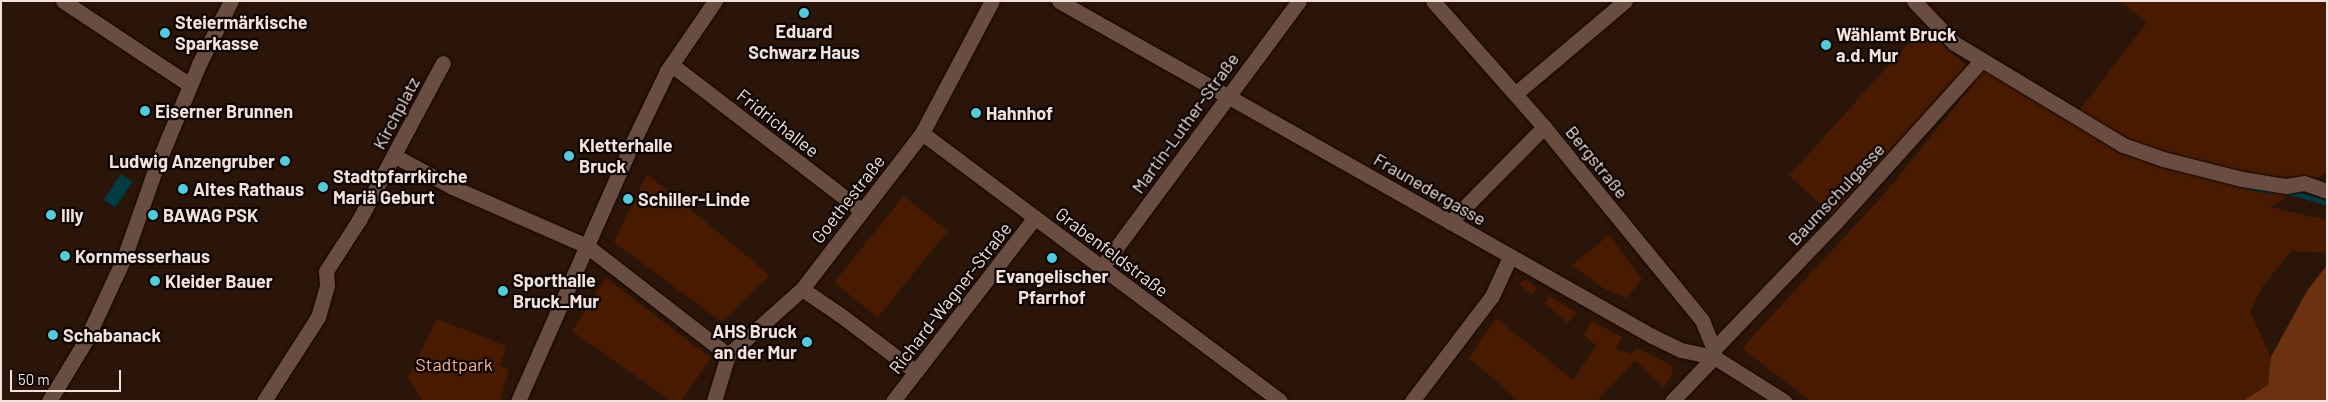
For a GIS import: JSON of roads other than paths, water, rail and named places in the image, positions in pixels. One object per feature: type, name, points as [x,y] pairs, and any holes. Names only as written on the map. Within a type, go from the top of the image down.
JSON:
[{"type":"street","points":[[63,1],[190,85]]},
{"type":"street","points":[[49,401],[86,340],[128,249],[146,192],[190,85],[231,1]]},
{"type":"street","points":[[518,401],[629,150],[672,65],[715,1]]},
{"type":"street","name":"Goethestraße","points":[[728,355],[802,289],[861,210],[890,176],[922,133],[992,1]]},
{"type":"street","name":"Fraunedergasse","points":[[1059,1],[1510,257],[1681,350],[1714,353],[1782,400]]},
{"type":"street","name":"Martin-Luther-Straße","points":[[1102,267],[1299,1]]},
{"type":"street","name":"Bergstraße","points":[[1433,1],[1544,127],[1702,320],[1714,353]]},
{"type":"street","points":[[1515,94],[1625,1]]},
{"type":"street","points":[[1914,1],[1954,43],[2123,145],[2163,159],[2242,179],[2286,186],[2304,183],[2327,191]]},
{"type":"street","name":"Baumschulgasse","points":[[1672,401],[1982,60]]},
{"type":"street","name":"Kirchplatz","points":[[264,401],[318,317],[327,285],[326,271],[359,220],[395,156],[443,63]]},
{"type":"street","name":"Fridrichallee","points":[[672,65],[861,210]]},
{"type":"street","points":[[1450,222],[1544,127]]},
{"type":"street","name":"Grabenfeldstraße","points":[[922,133],[1280,401]]},
{"type":"street","points":[[395,156],[452,187],[587,246],[728,355],[714,401]]},
{"type":"street","name":"Richard-Wagner-Straße","points":[[893,401],[1035,218]]},
{"type":"street","points":[[1412,401],[1492,296],[1510,257]]},
{"type":"street","points":[[802,289],[839,314],[916,372]]},
{"type":"street","points":[[1255,401],[1266,390]]},
{"type":"water","points":[[121,174],[133,182],[115,208],[104,200]]},
{"type":"waterway","points":[[2245,186],[2272,191]]},
{"type":"waterway","points":[[2285,192],[2327,203]]},
{"type":"place","name":"Eduard Schwarz Haus","points":[[804,13]]},
{"type":"place","name":"Steiermärkische Sparkasse","points":[[165,33]]},
{"type":"place","name":"Wählamt Bruck a.d. Mur","points":[[1826,45]]},
{"type":"place","name":"Eiserner Brunnen","points":[[145,111]]},
{"type":"place","name":"Hahnhof","points":[[976,113]]},
{"type":"place","name":"Kletterhalle Bruck","points":[[569,156]]},
{"type":"place","name":"Ludwig Anzengruber","points":[[285,161]]},
{"type":"place","name":"Stadtpfarrkirche Mariä Geburt","points":[[323,187]]},
{"type":"place","name":"Altes Rathaus","points":[[183,189]]},
{"type":"place","name":"Schiller-Linde","points":[[628,199]]},
{"type":"place","name":"Illy","points":[[51,215]]},
{"type":"place","name":"BAWAG PSK","points":[[153,215]]},
{"type":"place","name":"Kornmesserhaus","points":[[65,256]]},
{"type":"place","name":"Evangelischer Pfarrhof","points":[[1052,258]]},
{"type":"place","name":"Kleider Bauer","points":[[155,281]]},
{"type":"place","name":"Sporthalle Bruck_Mur","points":[[503,291]]},
{"type":"place","name":"Schabanack","points":[[53,335]]},
{"type":"place","name":"AHS Bruck an der Mur","points":[[807,342]]},
{"type":"park label","name":"Stadtpark","points":[[454,364]]}]
